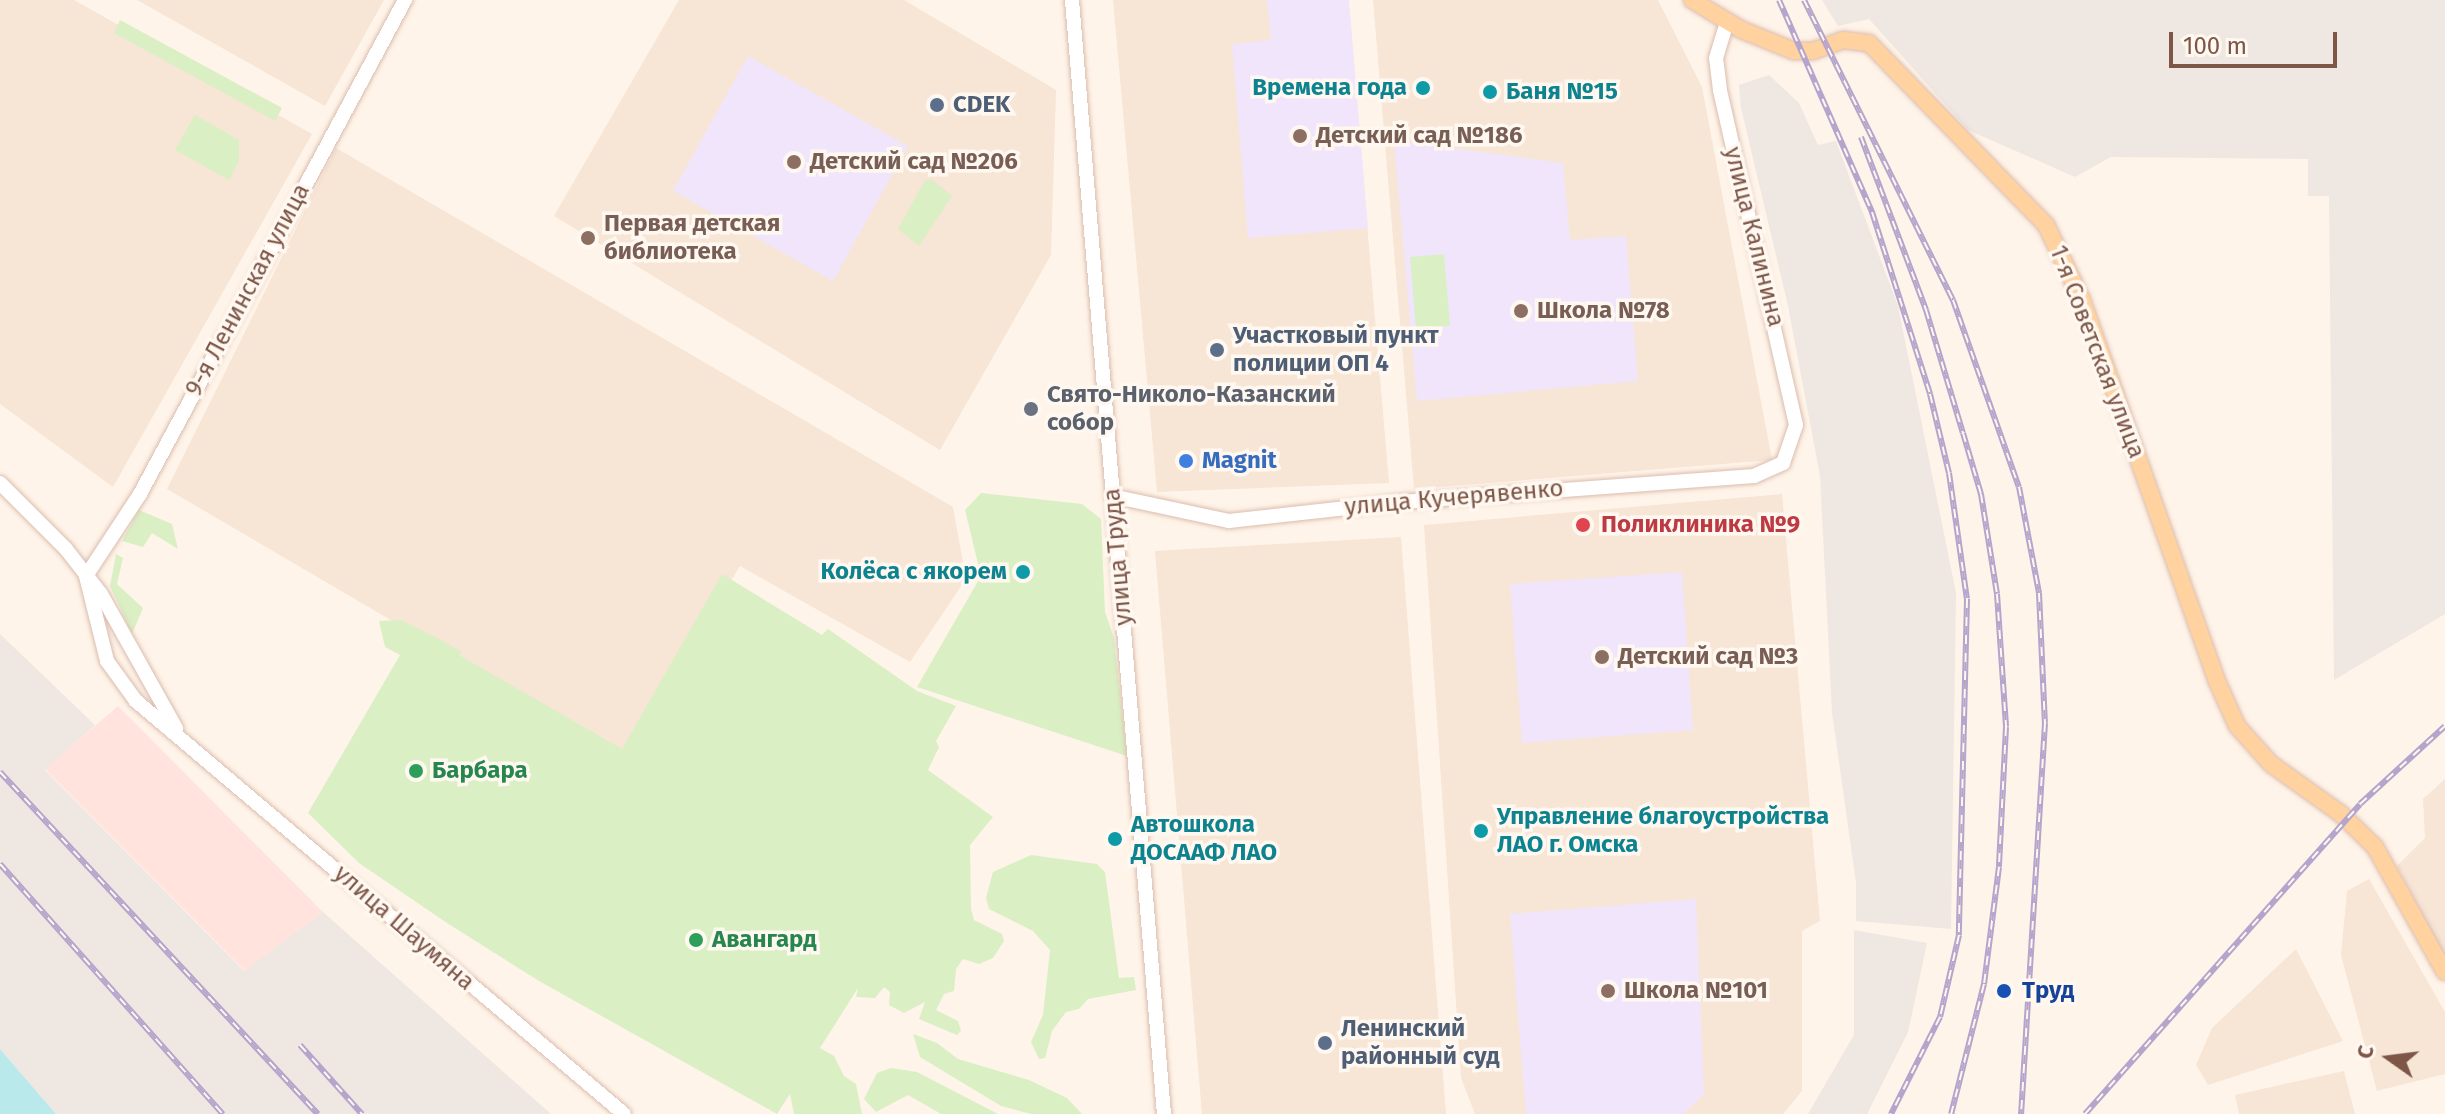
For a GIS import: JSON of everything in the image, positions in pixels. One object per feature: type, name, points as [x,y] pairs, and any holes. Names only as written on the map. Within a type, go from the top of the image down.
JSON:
[{"type":"main road","name":"9-я Ленинская улица","points":[[86,576],[140,494],[405,0]]},
{"type":"main road","name":"улица Труда","points":[[1072,0],[1164,1114]]},
{"type":"main road","name":"1-я Советская улица","points":[[1692,0],[1727,21],[1804,53],[1843,40],[1869,43],[2046,225],[2078,289],[2216,679],[2237,726],[2271,764],[2341,814],[2375,847],[2445,972]]},
{"type":"main road","name":"улица Калинина","points":[[1727,21],[1716,58],[1720,90],[1786,366],[1796,425],[1790,453]]},
{"type":"main road","name":"улица Кучерявенко","points":[[1112,496],[1229,521],[1431,499],[1754,476],[1783,463],[1790,453]]},
{"type":"main road","points":[[0,483],[36,516],[86,576]]},
{"type":"main road","name":"улица Шаумяна","points":[[86,576],[114,616],[140,670],[185,741]]},
{"type":"main road","name":"улица Шаумяна","points":[[86,576],[98,632],[117,681],[624,1114]]},
{"type":"main road","points":[[117,681],[137,680],[140,670]]},
{"type":"shaded area","points":[[0,0],[74,0],[312,134],[113,487],[0,404]]},
{"type":"shaded area","points":[[137,0],[384,0],[325,106]]},
{"type":"shaded area","points":[[679,0],[904,0],[1056,90],[1051,255],[940,450],[554,216]]},
{"type":"shaded area","points":[[1113,0],[1348,0],[1389,483],[1157,492]]},
{"type":"shaded area","name":"Детский сад №186","points":[[1267,0],[1349,0],[1368,228],[1248,238],[1232,44],[1271,40]]},
{"type":"shaded area","points":[[1373,0],[1658,0],[1702,87],[1772,460],[1414,489]]},
{"type":"shaded area","points":[[1822,0],[2445,0],[2445,614],[2334,680],[2329,196],[2308,196],[2308,159],[2111,157],[2075,177],[1968,130],[1869,19],[1838,26]]},
{"type":"shaded area","name":"Детский сад №206","points":[[748,56],[908,146],[833,281],[673,191]]},
{"type":"shaded area","points":[[1769,75],[1799,103],[1818,145],[1836,141],[1898,306],[1956,593],[1951,929],[1856,921],[1856,883],[1832,712],[1820,476],[1788,306],[1741,108],[1739,85]]},
{"type":"shaded area","name":"Школа №78","points":[[1394,140],[1563,163],[1570,240],[1626,236],[1638,381],[1417,401]]},
{"type":"shaded area","points":[[336,148],[953,507],[966,579],[910,662],[740,566],[625,757],[167,489]]},
{"type":"shaded area","points":[[1782,494],[1820,921],[1802,931],[1802,1091],[1783,1114],[1475,1114],[1461,1078],[1424,525]]},
{"type":"shaded area","points":[[1401,537],[1446,1114],[1202,1114],[1155,551]]},
{"type":"shaded area","name":"Детский сад №3","points":[[1682,572],[1693,730],[1522,743],[1510,584]]},
{"type":"shaded area","points":[[0,634],[95,725],[45,770],[244,971],[323,912],[551,1114],[56,1114],[0,1049]]},
{"type":"shaded area","points":[[118,706],[323,912],[245,971],[45,769]]},
{"type":"shaded area","points":[[2445,779],[2445,959],[2397,866],[2425,838],[2423,799]]},
{"type":"shaded area","points":[[2369,879],[2445,1012],[2445,1074],[2377,1091],[2341,955],[2347,891]]},
{"type":"shaded area","name":"Школа №101","points":[[1696,899],[1704,1095],[1683,1114],[1526,1114],[1510,914]]},
{"type":"shaded area","points":[[1854,930],[1927,943],[1908,1032],[1867,1114],[1808,1114],[1854,1035]]},
{"type":"shaded area","points":[[2296,949],[2343,1041],[2208,1085],[2196,1065],[2212,1028]]},
{"type":"shaded area","points":[[2344,1071],[2355,1114],[2239,1114],[2235,1095]]},
{"type":"green space","points":[[120,20],[282,108],[275,121],[114,33]]},
{"type":"green space","points":[[195,115],[239,140],[239,161],[229,180],[175,150]]},
{"type":"green space","points":[[931,179],[952,196],[919,246],[898,229],[925,180]]},
{"type":"green space","points":[[1444,254],[1450,326],[1416,329],[1410,257]]},
{"type":"green space","points":[[981,493],[1082,504],[1101,519],[1105,612],[1114,638],[1127,756],[917,687],[981,576],[965,510]]},
{"type":"green space","points":[[139,510],[172,524],[178,549],[152,533],[143,547],[122,541]]},
{"type":"green space","points":[[116,554],[123,558],[117,584],[143,608],[132,634],[110,586]]},
{"type":"green space","points":[[722,574],[822,635],[828,629],[917,691],[956,706],[936,741],[939,747],[928,770],[993,817],[970,845],[971,909],[974,920],[1002,934],[1004,941],[993,958],[979,964],[963,959],[956,969],[954,991],[944,994],[936,1010],[958,1021],[961,1031],[957,1035],[919,1019],[925,1002],[904,1013],[889,1005],[890,992],[884,987],[875,998],[856,997],[858,988],[820,1048],[834,1056],[844,1076],[856,1084],[862,1114],[794,1114],[790,1094],[777,1114],[539,981],[447,923],[359,863],[308,813],[400,655],[385,647],[379,621],[401,620],[441,640],[462,652],[459,655],[622,749]]},
{"type":"green space","points":[[1031,855],[1097,864],[1105,872],[1119,978],[1134,977],[1136,990],[1088,999],[1079,1009],[1066,1012],[1052,1031],[1045,1058],[1039,1059],[1031,1042],[1043,1015],[1050,950],[1033,931],[989,909],[986,898],[993,872]]},
{"type":"green space","points":[[913,1034],[937,1043],[958,1059],[1029,1080],[1067,1098],[1082,1114],[1031,1114],[1001,1106],[920,1057]]},
{"type":"green space","points":[[891,1068],[917,1072],[998,1114],[941,1114],[908,1095],[876,1112],[864,1099],[877,1073]]},
{"type":"water","points":[[0,1049],[56,1114],[0,1114]]},
{"type":"railway","points":[[1779,0],[1872,212],[1930,394],[1949,473],[1967,599],[1959,935],[1940,1017],[1891,1114]]},
{"type":"railway","points":[[1804,0],[1953,300],[2019,487],[2039,593],[2045,723],[2021,1114]]},
{"type":"railway","points":[[1861,137],[1926,310],[1963,433],[1981,494],[1997,594],[2006,727],[1999,867],[1984,984],[1951,1114]]},
{"type":"railway","points":[[2085,1114],[2360,804],[2445,726]]},
{"type":"railway","points":[[0,772],[318,1114]]},
{"type":"railway","points":[[0,864],[223,1114]]},
{"type":"railway","points":[[300,1045],[362,1114]]},
{"type":"place","name":"Времена года","points":[[1423,88]]},
{"type":"place","name":"Баня №15","points":[[1490,92]]},
{"type":"place","name":"CDEK","points":[[937,105]]},
{"type":"place","name":"Детский сад №186","points":[[1300,136]]},
{"type":"place","name":"Детский сад №206","points":[[794,162]]},
{"type":"place","name":"Первая детская библиотека","points":[[588,238]]},
{"type":"place","name":"Школа №78","points":[[1521,311]]},
{"type":"place","name":"Участковый пункт полиции ОП 4","points":[[1217,350]]},
{"type":"place","name":"Свято-Николо-Казанский собор","points":[[1031,409]]},
{"type":"place","name":"Magnit","points":[[1186,461]]},
{"type":"place","name":"Поликлиника №9","points":[[1583,525]]},
{"type":"place","name":"Колёса с якорем","points":[[1023,572]]},
{"type":"place","name":"Детский сад №3","points":[[1602,657]]},
{"type":"place","name":"Барбара","points":[[416,771]]},
{"type":"place","name":"Управление благоустройства ЛАО г. Омска","points":[[1481,831]]},
{"type":"place","name":"Автошкола ДОСААФ ЛАО","points":[[1115,839]]},
{"type":"place","name":"Авангард","points":[[696,940]]},
{"type":"place","name":"Школа №101","points":[[1608,991]]},
{"type":"place","name":"Труд","points":[[2004,991]]},
{"type":"place","name":"Ленинский районный суд","points":[[1325,1043]]}]
